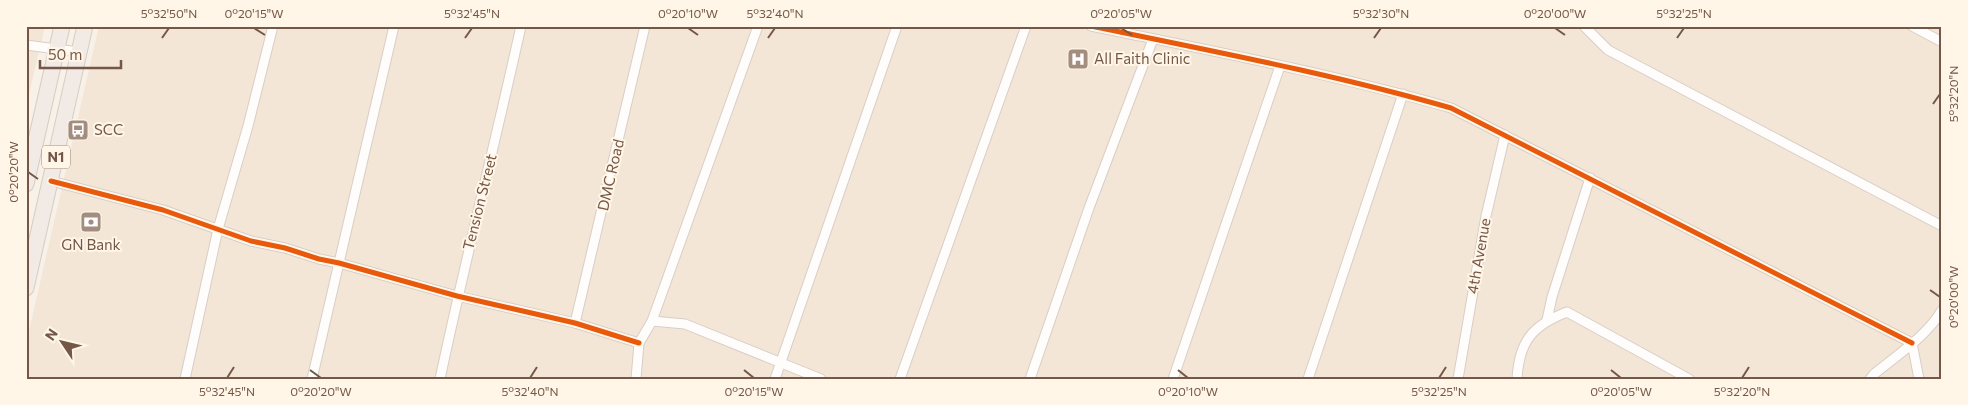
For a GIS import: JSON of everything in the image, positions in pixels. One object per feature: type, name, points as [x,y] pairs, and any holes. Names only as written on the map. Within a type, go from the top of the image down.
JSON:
[{"type":"highway","name":"N1","points":[[27,179],[62,26]]},
{"type":"highway","name":"N1","points":[[26,288],[85,26]]},
{"type":"street","points":[[184,379],[218,229],[248,126],[274,26]]},
{"type":"street","points":[[312,379],[394,26]]},
{"type":"street","name":"Tension Street","points":[[440,379],[457,296],[500,122],[520,26]]},
{"type":"street","name":"DMC Road","points":[[576,323],[645,26]]},
{"type":"street","points":[[636,379],[639,343],[652,321],[758,26]]},
{"type":"street","points":[[775,379],[897,26]]},
{"type":"street","points":[[900,379],[1026,26]]},
{"type":"street","points":[[1091,26],[1403,94],[1451,108],[1912,344]]},
{"type":"street","points":[[1584,26],[1608,50],[1942,226]]},
{"type":"street","points":[[1915,27],[1942,42]]},
{"type":"street","points":[[1030,379],[1089,208],[1153,39]]},
{"type":"street","points":[[26,45],[79,52]]},
{"type":"street","points":[[1173,379],[1280,66]]},
{"type":"street","points":[[1308,379],[1403,94]]},
{"type":"street","name":"4th Avenue","points":[[1458,379],[1486,216],[1505,135]]},
{"type":"street","points":[[1547,320],[1552,297],[1590,178]]},
{"type":"street","points":[[51,181],[163,210],[251,241],[286,248],[319,259],[457,296],[576,323],[639,343]]},
{"type":"street","points":[[1870,379],[1912,344],[1938,317],[1942,310]]},
{"type":"street","points":[[1517,379],[1518,366],[1529,335],[1547,320],[1567,312],[1689,379]]},
{"type":"street","points":[[652,321],[685,324],[821,379]]},
{"type":"street","points":[[1912,344],[1919,379]]},
{"type":"shaded area","points":[[26,26],[45,26],[26,107]]},
{"type":"shaded area","points":[[99,26],[1942,26],[1942,379],[26,379],[26,344]]},
{"type":"cycle path","points":[[1091,26],[1362,84],[1451,108],[1912,343]]},
{"type":"cycle path","points":[[51,181],[163,210],[251,241],[285,248],[457,296],[575,323],[639,343]]},
{"type":"place","name":"All Faith Clinic","points":[[1078,59]]},
{"type":"place","name":"SCC","points":[[78,130]]},
{"type":"place","name":"GN Bank","points":[[91,222]]}]
